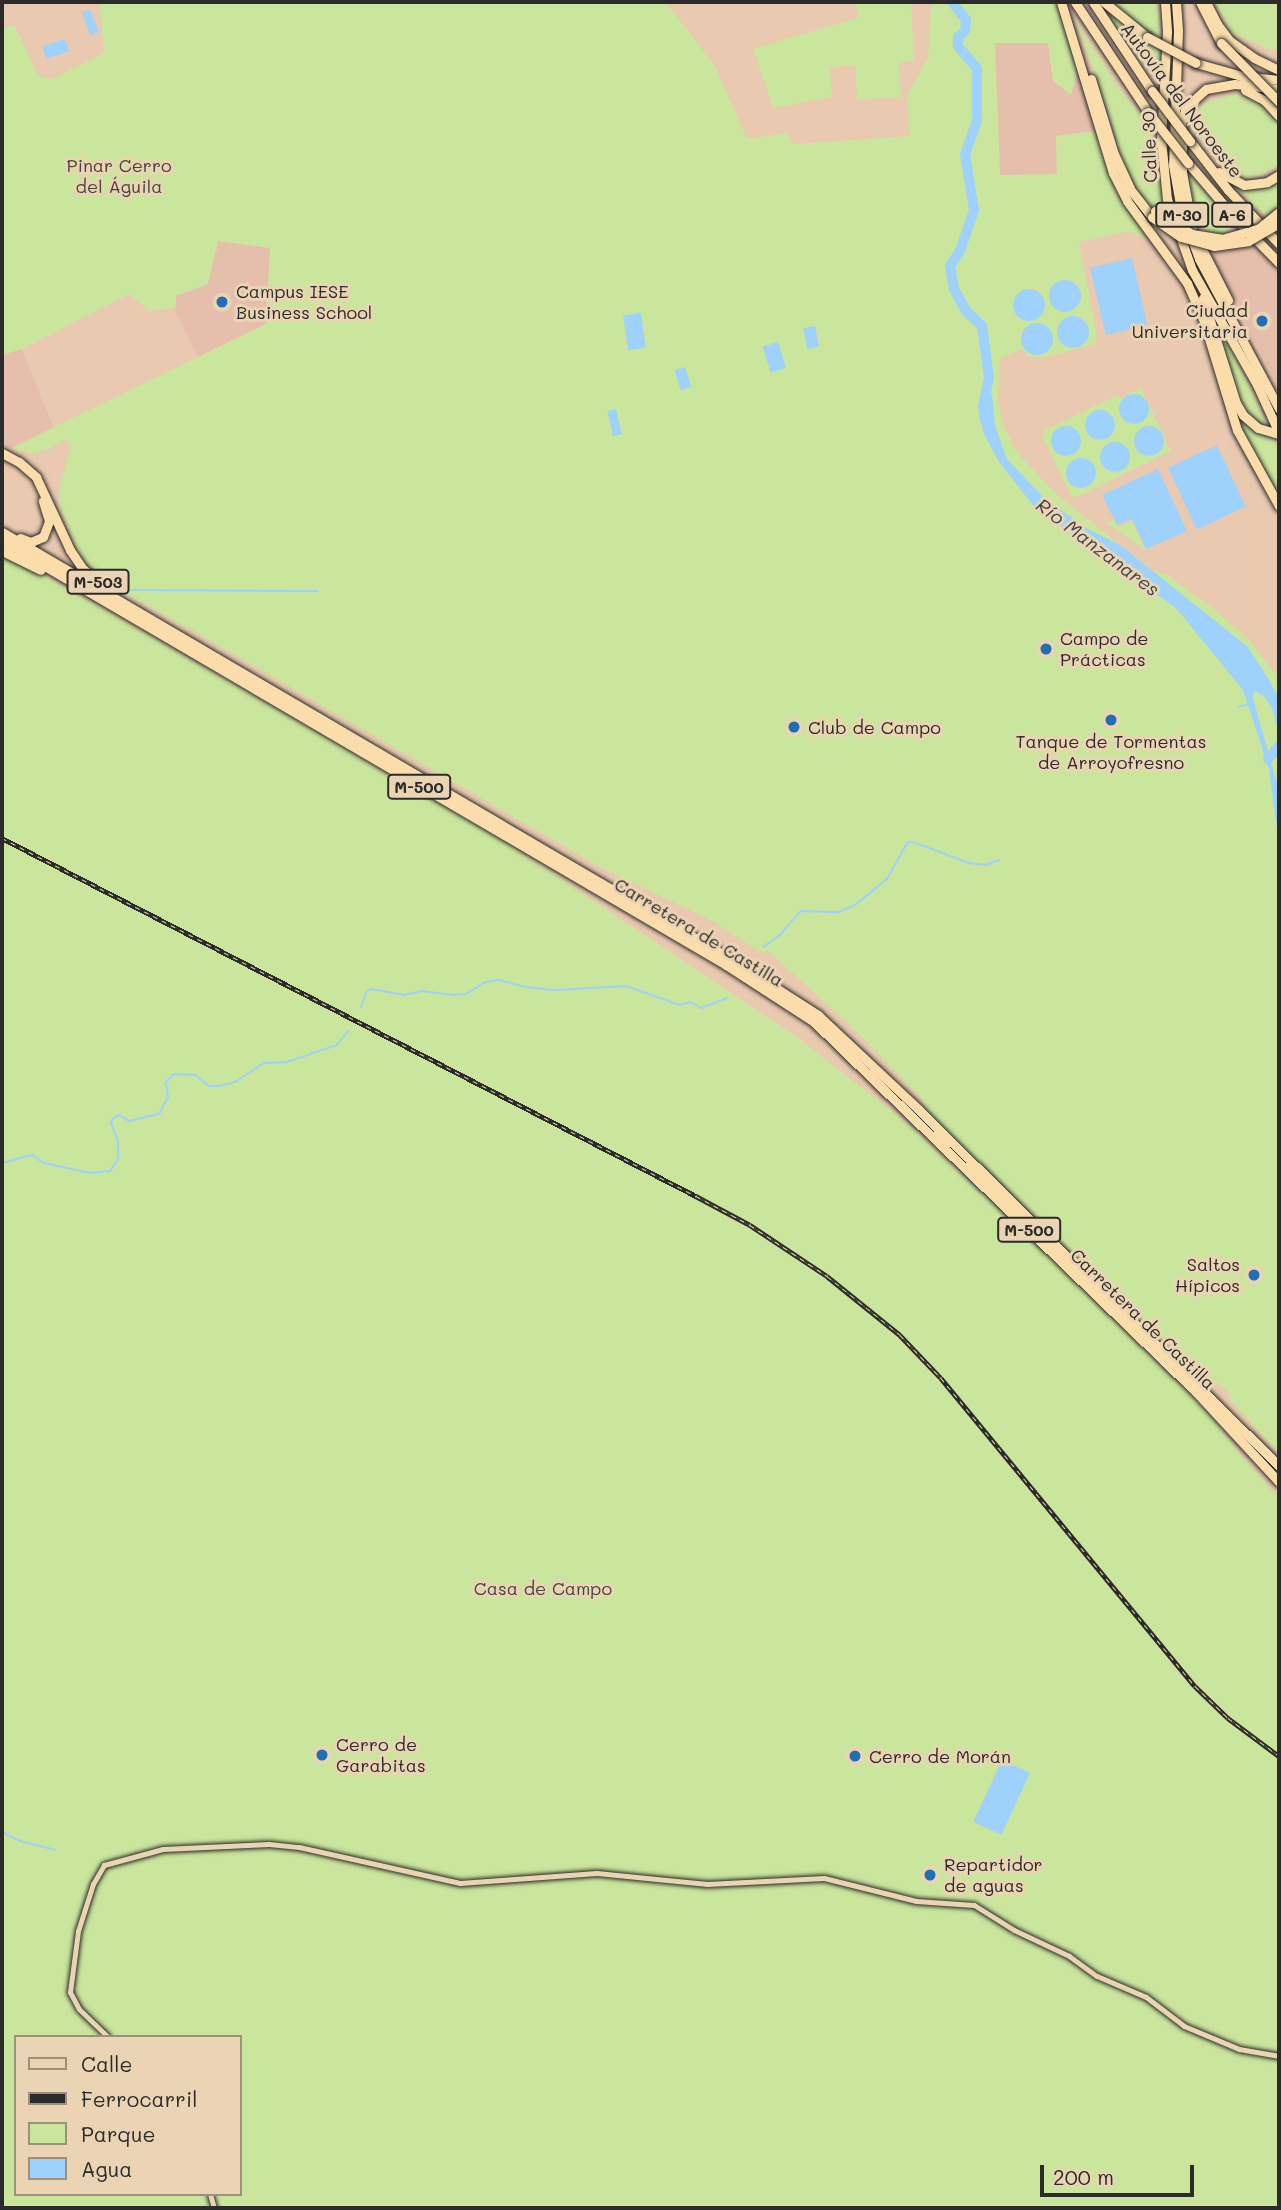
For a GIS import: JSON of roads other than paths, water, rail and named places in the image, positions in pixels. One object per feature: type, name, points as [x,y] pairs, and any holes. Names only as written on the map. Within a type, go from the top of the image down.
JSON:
[{"type":"highway","points":[[1063,2],[1125,169],[1154,214],[1181,237],[1214,246],[1248,242],[1279,223]]},
{"type":"highway","points":[[1063,2],[1112,173],[1127,201],[1187,283],[1203,319],[1237,430],[1279,506]]},
{"type":"highway","name":"Autovía del Noroeste","points":[[1075,2],[1148,112],[1235,218],[1279,263]]},
{"type":"highway","name":"Autovía del Noroeste","points":[[1093,2],[1152,91],[1190,141],[1279,244]]},
{"type":"highway","points":[[1107,2],[1146,37],[1196,63],[1242,76],[1279,79]]},
{"type":"highway","name":"Calle 30","points":[[1166,2],[1163,169],[1175,226],[1192,270],[1257,385],[1279,433]]},
{"type":"highway","name":"Calle 30","points":[[1176,2],[1178,32],[1173,165],[1181,210],[1199,259],[1279,407]]},
{"type":"highway","points":[[1200,2],[1221,43],[1279,102]]},
{"type":"highway","points":[[1206,2],[1224,33],[1254,58],[1279,70]]},
{"type":"highway","points":[[1254,58],[1279,63]]},
{"type":"highway","points":[[1279,89],[1235,83],[1214,85],[1198,93],[1186,107],[1179,127],[1178,149],[1182,191],[1192,227],[1277,396],[1279,407]]},
{"type":"highway","points":[[1192,227],[1181,149],[1185,117],[1193,103],[1216,89],[1235,88],[1255,94],[1279,116]]},
{"type":"highway","points":[[1205,159],[1230,180],[1244,184],[1267,182],[1279,175]]},
{"type":"highway","points":[[1154,214],[1192,234],[1222,239],[1258,229],[1279,212]]},
{"type":"highway","points":[[1192,270],[1217,335],[1236,403],[1250,422],[1268,433],[1279,433]]},
{"type":"highway","name":"M-500","points":[[2,455],[32,481],[42,499],[49,521],[43,537],[31,542],[2,530]]},
{"type":"highway","name":"M-503","points":[[2,455],[19,461],[36,477],[70,550],[83,569],[104,587],[165,627]]},
{"type":"highway","name":"Carretera de Castilla","points":[[2,530],[818,1015],[851,1044],[1279,1466]]},
{"type":"highway","name":"Carretera de Castilla","points":[[2,541],[728,961]]},
{"type":"highway","name":"M-500","points":[[2,551],[113,607]]},
{"type":"highway","name":"Carretera de Castilla","points":[[770,987],[844,1048],[1229,1426],[1279,1482]]},
{"type":"street","points":[[106,2035],[79,2010],[70,1992],[78,1931],[93,1884],[107,1861],[163,1850],[234,1843],[299,1847],[460,1883],[597,1874],[707,1884],[824,1878],[916,1901],[974,1905],[1014,1930],[1069,1956],[1097,1976],[1146,1997],[1184,2026],[1239,2049],[1279,2056]]},
{"type":"water","points":[[90,10],[99,32],[90,35],[82,12]]},
{"type":"water","points":[[65,39],[69,51],[46,59],[42,46]]},
{"type":"water","points":[[1132,258],[1148,325],[1106,335],[1090,268]]},
{"type":"water","points":[[1065,280],[1077,284],[1081,296],[1077,308],[1065,312],[1053,308],[1049,296],[1053,284]]},
{"type":"water","points":[[1029,289],[1041,293],[1045,305],[1041,317],[1029,321],[1017,317],[1013,305],[1017,293]]},
{"type":"water","points":[[641,313],[646,348],[628,350],[623,316]]},
{"type":"water","points":[[1073,316],[1085,320],[1089,332],[1085,344],[1073,348],[1061,344],[1057,332],[1061,320]]},
{"type":"water","points":[[1037,323],[1049,327],[1053,339],[1049,351],[1037,355],[1025,351],[1021,339],[1025,327]]},
{"type":"water","points":[[815,326],[819,347],[807,349],[803,328]]},
{"type":"water","points":[[778,342],[786,368],[771,372],[763,347]]},
{"type":"water","points":[[685,367],[691,387],[681,390],[674,370]]},
{"type":"water","points":[[992,394],[995,426],[1007,459],[1042,496],[1084,527],[1120,545],[1248,647],[1279,698],[1279,733],[1272,708],[1264,696],[1254,691],[1253,698],[1277,783],[1279,844],[1269,769],[1243,690],[1176,608],[1035,508],[999,462],[984,434],[979,416],[982,396]]},
{"type":"water","points":[[1134,394],[1144,399],[1149,409],[1144,419],[1134,424],[1124,419],[1119,409],[1124,399]]},
{"type":"water","points":[[616,409],[622,434],[613,436],[607,411]]},
{"type":"water","points":[[1100,410],[1110,415],[1115,425],[1110,435],[1100,440],[1090,435],[1085,425],[1090,415]]},
{"type":"water","points":[[1066,426],[1076,431],[1081,441],[1076,451],[1066,456],[1056,451],[1051,441],[1056,431]]},
{"type":"water","points":[[1149,426],[1159,431],[1164,441],[1159,451],[1149,456],[1139,451],[1134,441],[1139,431]]},
{"type":"water","points":[[1115,442],[1125,447],[1130,457],[1125,467],[1115,472],[1105,467],[1100,457],[1105,447]]},
{"type":"water","points":[[1217,445],[1246,507],[1197,529],[1168,468]]},
{"type":"water","points":[[1081,458],[1091,463],[1096,473],[1091,483],[1081,488],[1071,483],[1066,473],[1071,463]]},
{"type":"water","points":[[1158,469],[1187,531],[1146,549],[1132,519],[1117,525],[1102,495]]},
{"type":"water","points":[[1002,1760],[1030,1773],[1001,1835],[973,1822]]},
{"type":"waterway","name":"Río Manzanares","points":[[952,2],[966,20],[965,31],[958,37],[958,46],[977,69],[977,120],[965,154],[974,210],[960,251],[950,266],[954,289],[967,312],[982,326],[989,378],[983,407]]},
{"type":"waterway","points":[[127,590],[318,591]]},
{"type":"waterway","points":[[1239,707],[1248,704]]},
{"type":"waterway","name":"Río Manzanares","points":[[1268,759],[1279,746]]},
{"type":"waterway","points":[[763,947],[779,936],[801,911],[839,912],[855,905],[887,879],[907,843],[913,842],[969,863],[986,865],[999,860]]},
{"type":"waterway","points":[[361,1007],[366,992],[371,989],[404,995],[421,991],[454,995],[466,994],[485,982],[499,980],[525,987],[555,990],[626,986],[680,1005],[690,1002],[701,1008],[727,998]]},
{"type":"waterway","points":[[2,1163],[32,1155],[44,1163],[91,1173],[110,1171],[118,1159],[118,1141],[111,1123],[113,1118],[119,1115],[129,1121],[159,1114],[168,1097],[166,1082],[174,1074],[195,1075],[209,1086],[219,1086],[235,1082],[264,1063],[287,1062],[337,1045],[348,1031]]},
{"type":"waterway","points":[[2,1832],[20,1841],[55,1850]]},
{"type":"railway","points":[[2,838],[696,1196],[750,1225],[827,1276],[900,1335],[941,1378],[1195,1686],[1228,1718],[1279,1756]]},
{"type":"place","name":"Campus IESE Business School","points":[[222,302]]},
{"type":"place","name":"Ciudad Universitaria","points":[[1262,321]]},
{"type":"place","name":"Campo de Prácticas","points":[[1046,649]]},
{"type":"place","name":"Tanque de Tormentas de Arroyofresno","points":[[1111,720]]},
{"type":"place","name":"Club de Campo","points":[[794,727]]},
{"type":"place","name":"Saltos Hípicos","points":[[1254,1275]]},
{"type":"place","name":"Cerro de Garabitas","points":[[322,1755]]},
{"type":"place","name":"Cerro de Morán","points":[[855,1756]]},
{"type":"place","name":"Repartidor de aguas","points":[[930,1875]]},
{"type":"park label","name":"Pinar Cerro del Águila","points":[[119,176]]},
{"type":"park label","name":"Casa de Campo","points":[[543,1588]]}]
